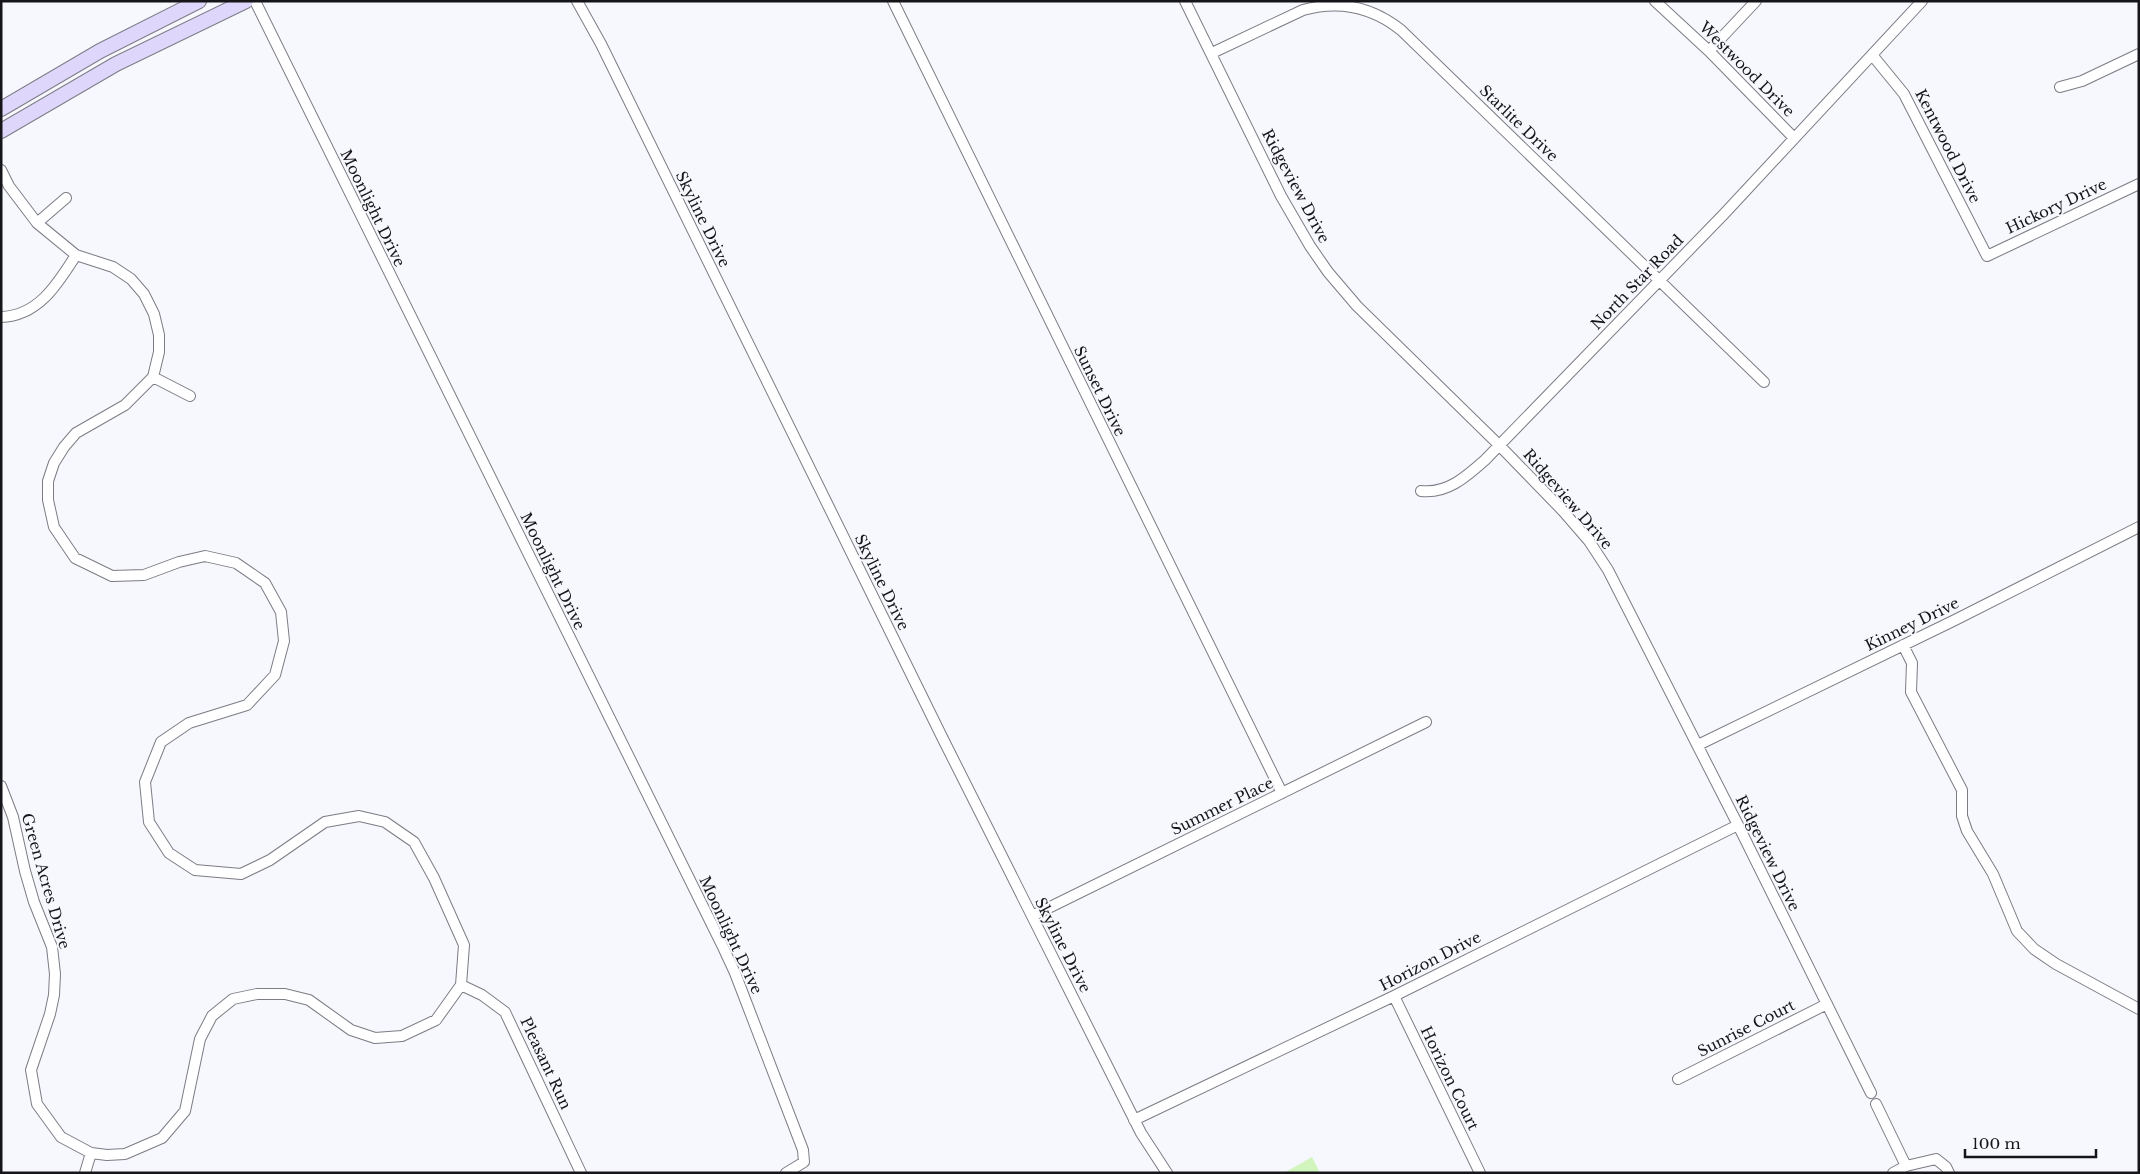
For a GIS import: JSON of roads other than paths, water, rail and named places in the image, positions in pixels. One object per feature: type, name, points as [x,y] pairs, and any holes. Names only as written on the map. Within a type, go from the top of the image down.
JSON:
[{"type":"main road","points":[[1,108],[100,50],[199,1]]},
{"type":"main road","points":[[1,132],[116,64],[246,1]]},
{"type":"street","name":"Moonlight Drive","points":[[255,1],[735,973],[803,1150],[804,1162],[786,1173]]},
{"type":"street","name":"Skyline Drive","points":[[577,1],[1134,1120],[1167,1173]]},
{"type":"street","name":"Sunset Drive","points":[[893,1],[1282,793]]},
{"type":"street","name":"Ridgeview Drive","points":[[1185,1],[1281,196],[1310,246],[1328,272],[1357,306],[1499,445],[1562,511],[1599,555],[1621,592],[1871,1093]]},
{"type":"street","name":"Westwood Drive","points":[[1655,1],[1709,51],[1794,138]]},
{"type":"street","points":[[1709,51],[1756,1]]},
{"type":"street","name":"North Star Road","points":[[1421,491],[1439,492],[1472,472],[1660,281],[1873,56],[1922,1]]},
{"type":"street","name":"Starlite Drive","points":[[1212,53],[1315,6],[1339,4],[1354,6],[1386,18],[1401,30],[1764,382]]},
{"type":"street","points":[[2060,86],[2082,81],[2139,54]]},
{"type":"street","name":"Kentwood Drive","points":[[1873,56],[1904,94],[1987,256]]},
{"type":"street","points":[[1,170],[9,186],[37,223],[76,256],[113,267],[131,279],[144,294],[154,314],[159,335],[159,352],[153,377],[125,406],[76,433],[54,463],[48,481],[48,500],[54,527],[75,558],[112,576],[144,575],[179,562],[205,556],[236,563],[265,583],[281,612],[284,641],[275,675],[247,705],[189,724],[161,742],[145,782],[149,822],[169,854],[195,870],[241,874],[270,860],[325,822],[359,816],[385,822],[414,842],[434,878],[464,945],[461,985],[436,1020],[402,1036],[375,1038],[351,1030],[309,1000],[285,994],[257,994],[233,999],[212,1016],[200,1039],[185,1111],[162,1138],[125,1154],[107,1155],[91,1153],[85,1173]]},
{"type":"street","name":"Hickory Drive","points":[[1987,256],[2139,184]]},
{"type":"street","points":[[37,223],[66,198]]},
{"type":"street","points":[[1,317],[27,312],[42,301],[56,285],[76,256]]},
{"type":"street","points":[[153,377],[190,396]]},
{"type":"street","name":"Kinney Drive","points":[[1698,745],[1903,645],[2139,526]]},
{"type":"street","points":[[1903,645],[1912,663],[1911,692],[1962,790],[1962,816],[1967,831],[1993,874],[2016,931],[2034,949],[2056,964],[2139,1009]]},
{"type":"street","name":"Summer Place","points":[[1032,916],[1426,722]]},
{"type":"street","name":"Green Acres Drive","points":[[1,786],[13,817],[34,902],[52,947],[55,974],[54,995],[50,1014],[31,1070],[37,1104],[62,1138],[91,1153]]},
{"type":"street","name":"Horizon Drive","points":[[1134,1120],[1394,996],[1738,825]]},
{"type":"street","name":"Pleasant Run","points":[[461,985],[482,995],[505,1012],[581,1173]]},
{"type":"street","name":"Horizon Court","points":[[1394,996],[1480,1173]]},
{"type":"street","name":"Sunrise Court","points":[[1678,1079],[1827,1004]]},
{"type":"street","points":[[1876,1104],[1906,1166]]},
{"type":"street","points":[[1893,1173],[1906,1166],[1936,1159],[1946,1167],[1949,1173]]}]
